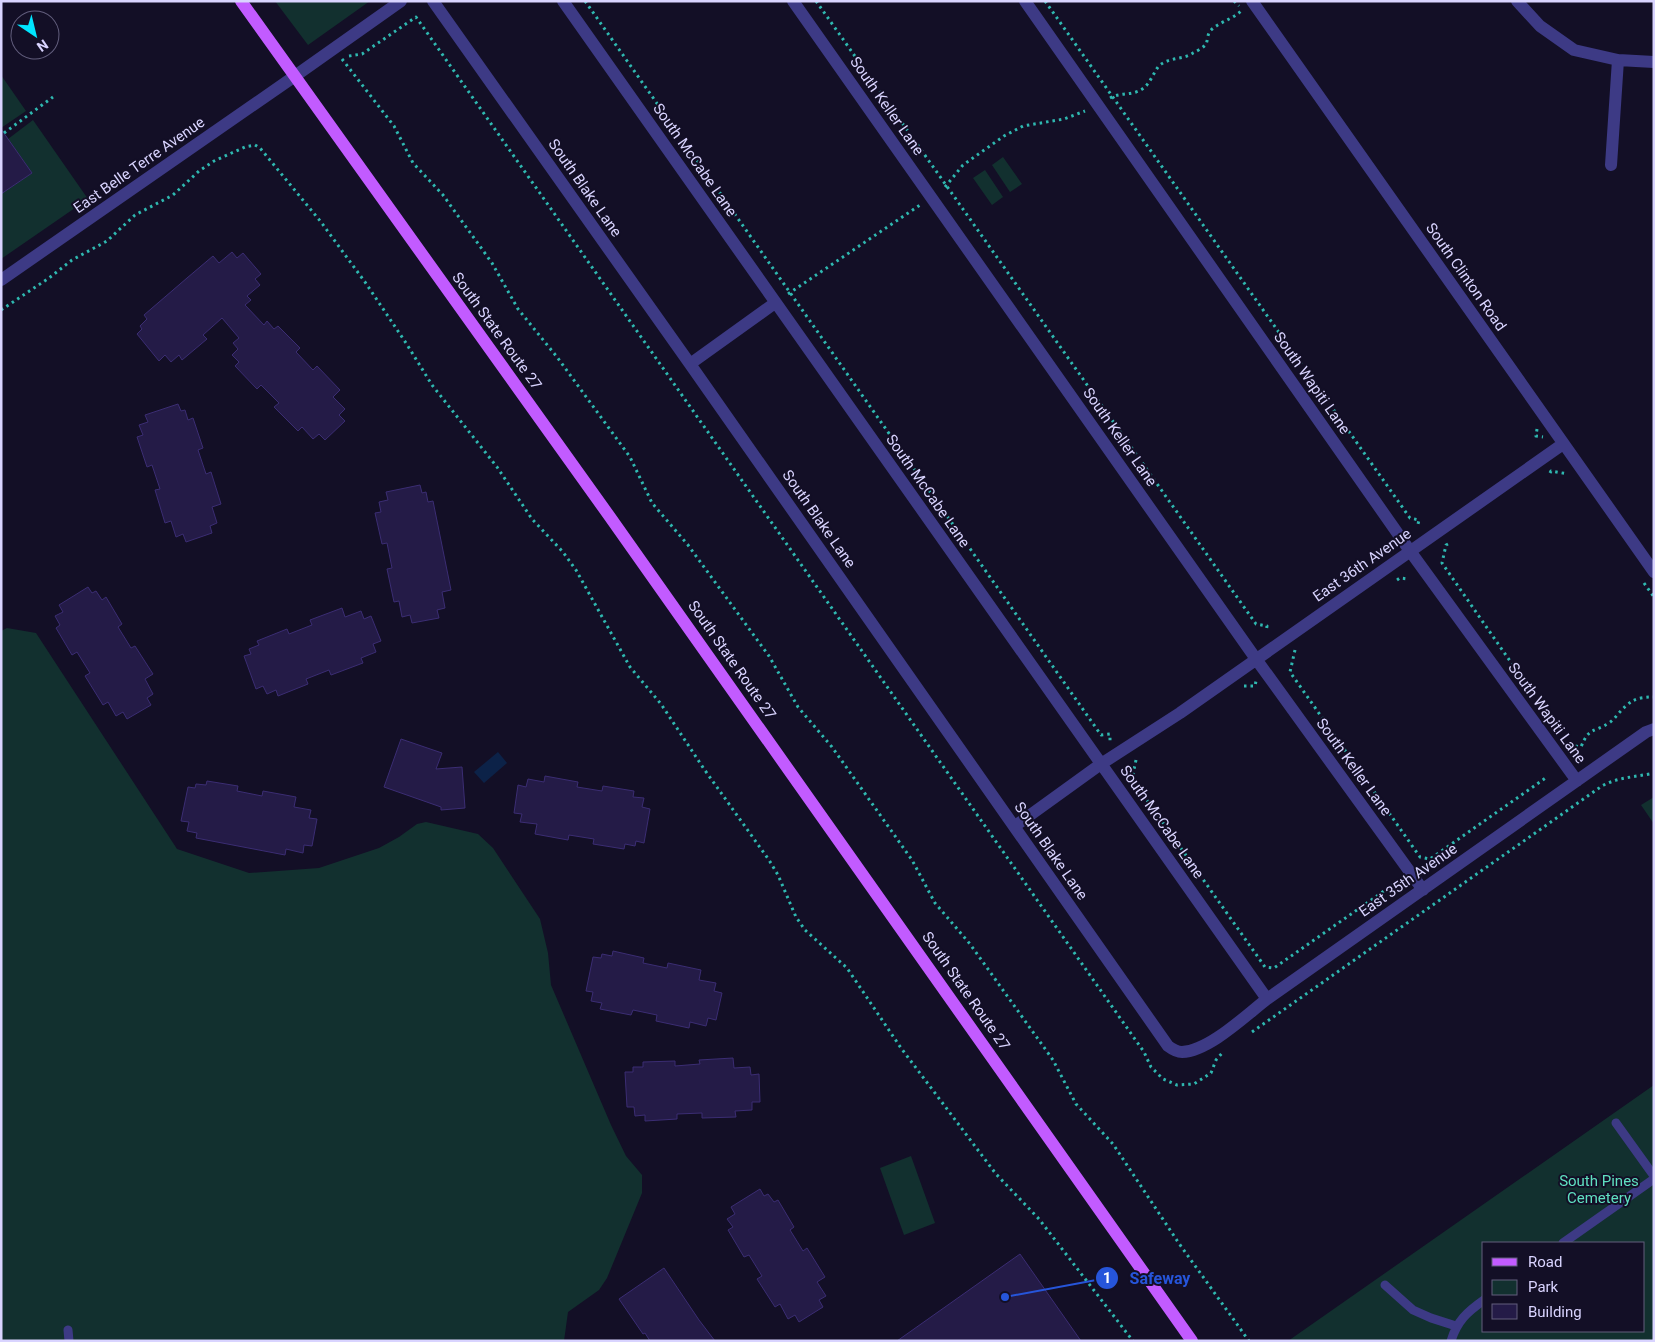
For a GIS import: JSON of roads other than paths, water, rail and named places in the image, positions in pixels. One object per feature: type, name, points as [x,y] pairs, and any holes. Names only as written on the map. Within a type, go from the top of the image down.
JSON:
[{"type":"main road","name":"South State Route 27","points":[[242,1],[622,533],[1192,1341]]},
{"type":"street","name":"East Belle Terre Avenue","points":[[1,280],[401,1]]},
{"type":"street","name":"South Blake Lane","points":[[433,1],[1168,1046],[1180,1052]]},
{"type":"street","name":"South McCabe Lane","points":[[563,1],[1267,999]]},
{"type":"street","name":"South Keller Lane","points":[[793,1],[1256,659],[1423,890]]},
{"type":"street","name":"South Wapiti Lane","points":[[1025,1],[1410,551],[1577,781]]},
{"type":"street","name":"South Clinton Road","points":[[1252,1],[1654,572]]},
{"type":"street","points":[[1516,1],[1540,26],[1574,50],[1618,60],[1654,62]]},
{"type":"street","points":[[1611,165],[1618,60]]},
{"type":"street","points":[[690,364],[775,303]]},
{"type":"street","name":"East 36th Avenue","points":[[1015,826],[1101,764],[1180,713],[1563,444]]},
{"type":"street","name":"East 35th Avenue","points":[[1180,1052],[1198,1050],[1210,1043],[1267,999],[1646,732],[1654,729]]},
{"type":"lane","points":[[1564,1242],[1654,1178],[1616,1123]]},
{"type":"lane","points":[[1385,1285],[1413,1310],[1456,1326]]},
{"type":"lane","points":[[1451,1341],[1456,1326],[1470,1309],[1482,1301]]},
{"type":"lane","points":[[68,1330],[69,1341]]},
{"type":"water","points":[[498,752],[507,763],[484,783],[474,772]]},
{"type":"place","name":"Safeway","points":[[1005,1297]]},
{"type":"park label","name":"South Pines Cemetery","points":[[1599,1190]]}]
